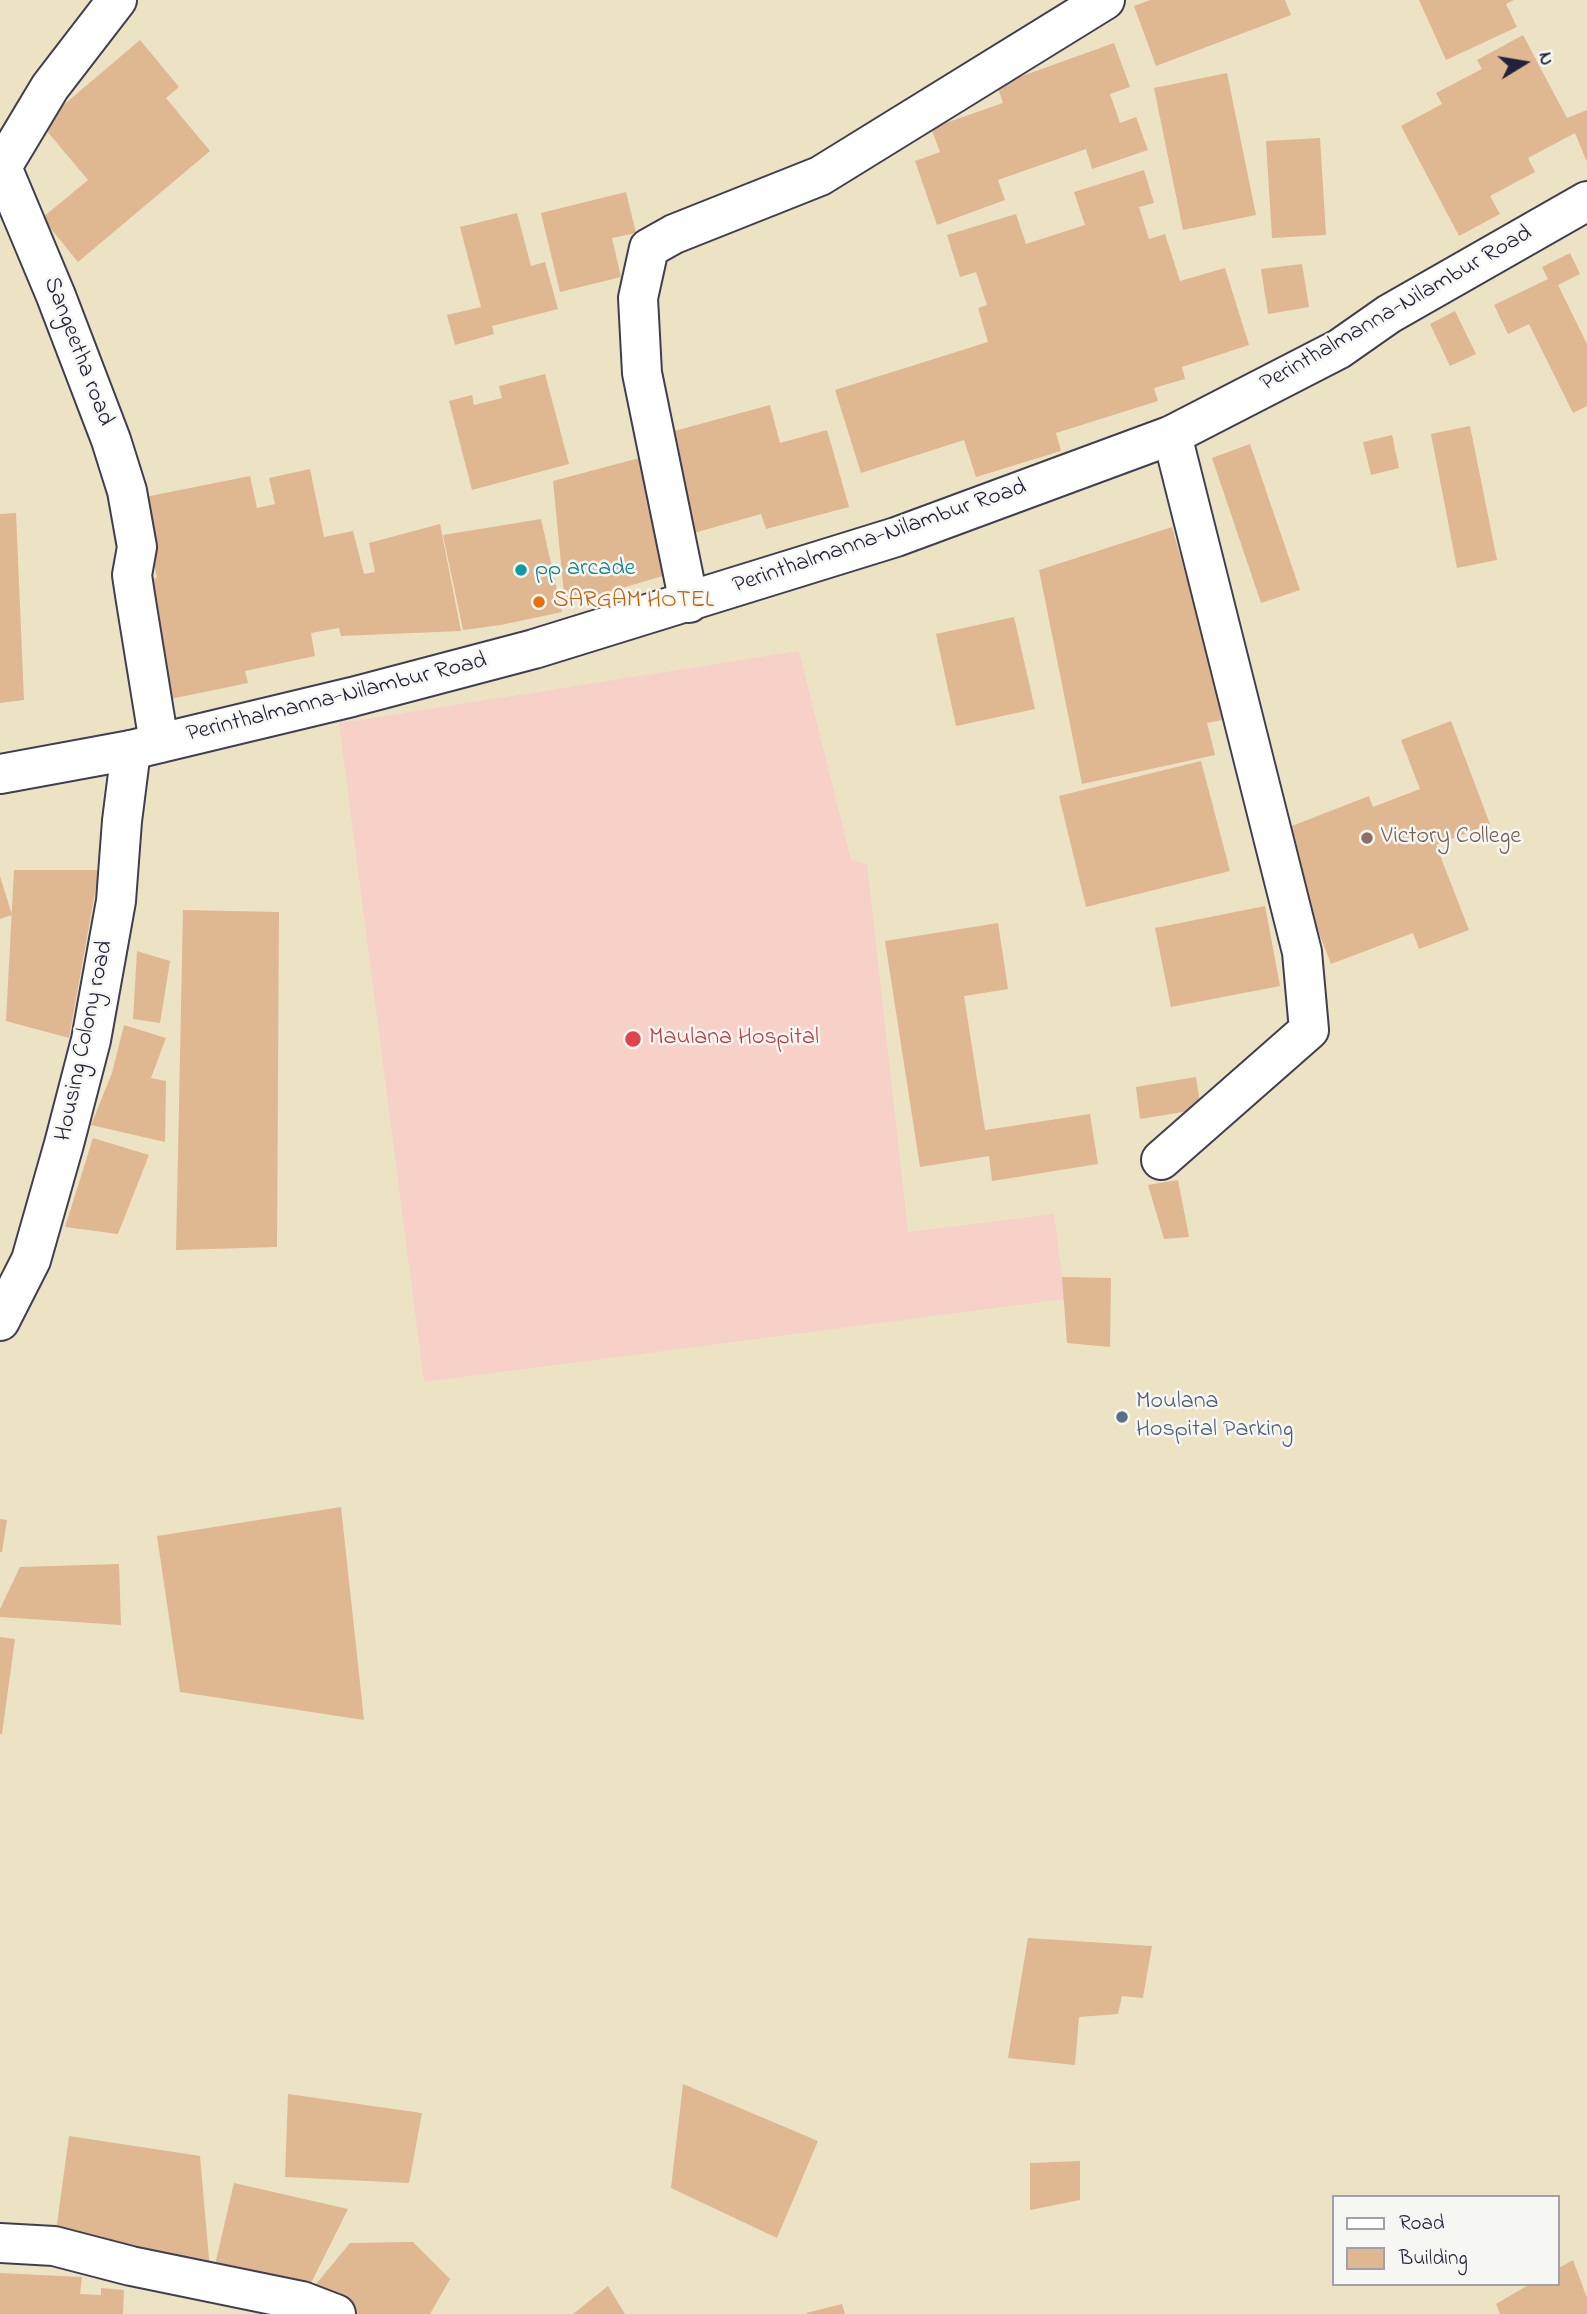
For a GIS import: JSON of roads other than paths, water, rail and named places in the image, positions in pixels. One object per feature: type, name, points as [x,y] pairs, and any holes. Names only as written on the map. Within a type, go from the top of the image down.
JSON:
[{"type":"street","name":"Sangeetha road","points":[[117,0],[50,87],[2,167],[56,296],[111,440],[127,491],[137,547],[132,575],[145,747]]},
{"type":"street","points":[[689,603],[642,373],[638,298],[649,248],[674,234],[820,176],[1105,0]]},
{"type":"street","name":"Perinthalmanna-Nilambur Road","points":[[0,774],[145,747],[534,649],[896,537],[1172,435],[1339,349],[1389,314],[1587,201]]},
{"type":"street","points":[[1161,1160],[1309,1030],[1302,952],[1172,435]]},
{"type":"street","name":"Housing Colony road","points":[[0,1321],[31,1261],[64,1144],[90,1040],[116,901],[122,821],[145,747]]},
{"type":"street","points":[[0,2243],[54,2246],[131,2266],[302,2301],[336,2314]]},
{"type":"place","name":"pp arcade","points":[[521,570]]},
{"type":"place","name":"SARGAM HOTEL","points":[[539,602]]},
{"type":"place","name":"Victory College","points":[[1367,838]]},
{"type":"place","name":"Maulana Hospital","points":[[633,1039]]},
{"type":"place","name":"Moulana Hospital Parking","points":[[1122,1417]]}]
